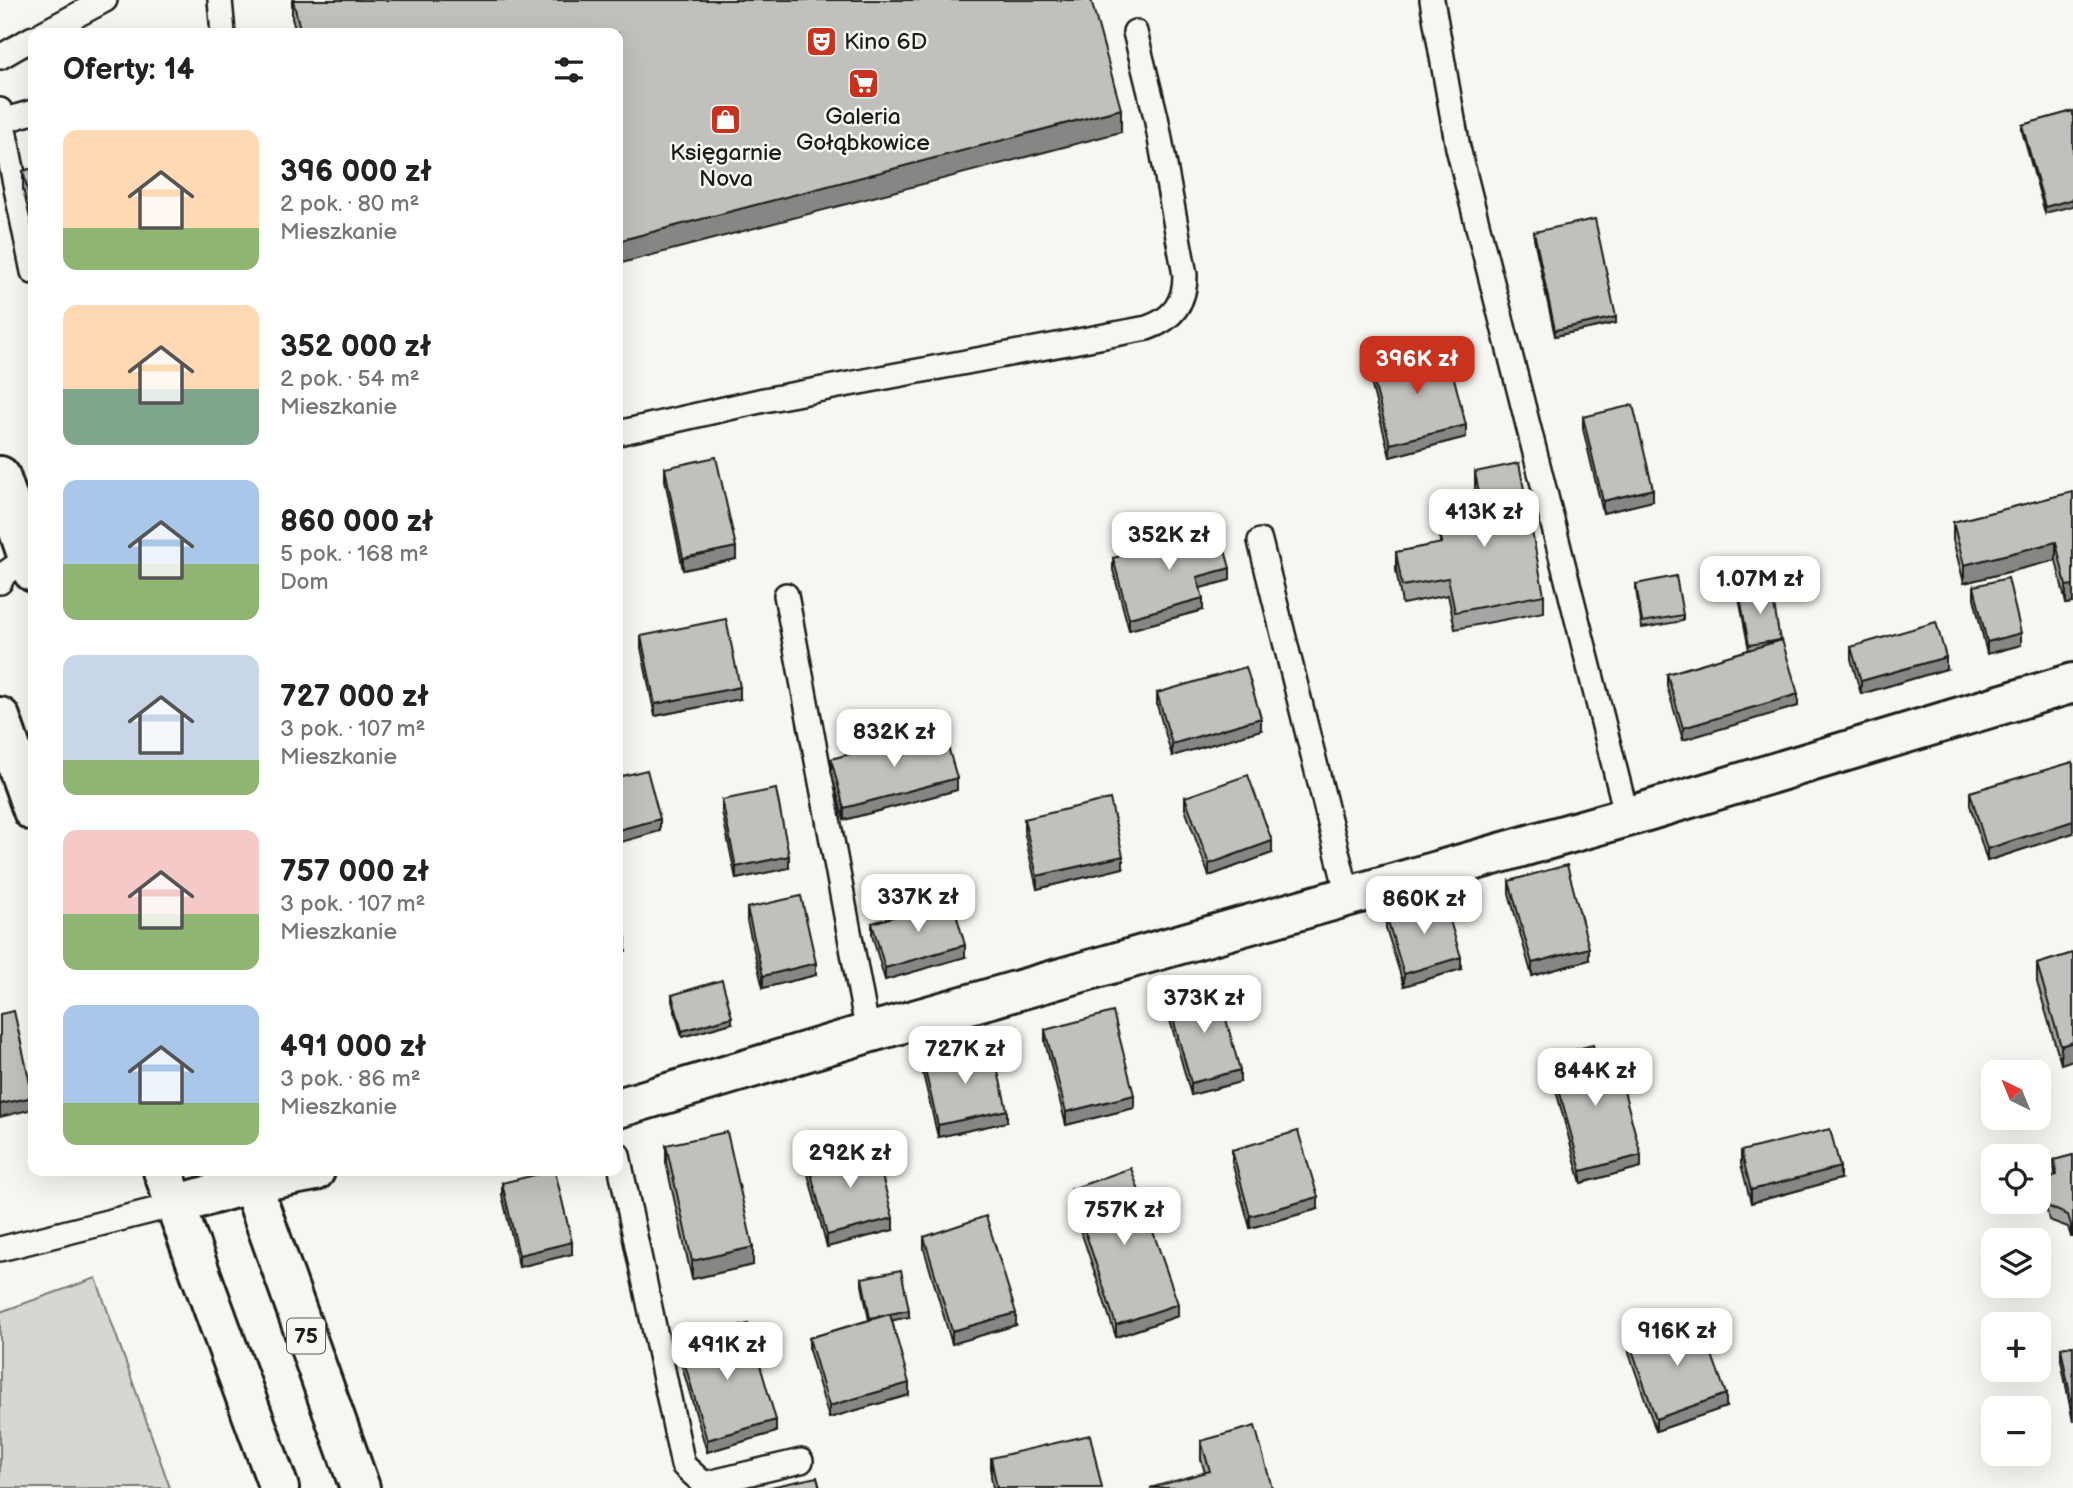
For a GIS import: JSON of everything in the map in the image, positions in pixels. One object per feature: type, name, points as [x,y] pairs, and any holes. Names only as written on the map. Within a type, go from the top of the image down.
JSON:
[{"type":"street","points":[[0,476],[28,553]]},
{"type":"street","points":[[623,1107],[869,1033],[1627,817],[2073,683]]},
{"type":"street","points":[[0,718],[28,797]]},
{"type":"street","points":[[250,1177],[169,1188],[278,1488]]},
{"type":"street","name":"75","points":[[250,1177],[360,1488]]},
{"type":"lane","points":[[52,28],[105,0]]},
{"type":"lane","points":[[220,0],[223,28]]},
{"type":"lane","points":[[1432,0],[1458,148],[1627,817]]},
{"type":"lane","points":[[623,432],[764,400],[1147,328],[1161,323],[1173,314],[1182,301],[1185,275],[1156,117],[1135,32]]},
{"type":"lane","points":[[0,57],[28,41]]},
{"type":"lane","points":[[28,112],[1,115],[28,243]]},
{"type":"lane","points":[[1260,541],[1348,896]]},
{"type":"lane","points":[[0,582],[4,574],[28,562]]},
{"type":"lane","points":[[786,595],[869,1033]]},
{"type":"lane","points":[[622,1176],[683,1465],[704,1484],[801,1461]]},
{"type":"lane","points":[[0,1249],[169,1188]]},
{"type":"shaded area","points":[[96,1278],[170,1488],[0,1488],[0,1312]]},
{"type":"building","name":"Galeria Gołąbkowice","points":[[293,0],[1091,0],[1121,109],[623,240],[623,28],[300,28]]},
{"type":"building","points":[[2073,111],[2073,199],[2045,207],[2022,125]]},
{"type":"building","points":[[28,170],[28,192],[23,171]]},
{"type":"building","points":[[1595,219],[1616,317],[1555,330],[1534,232]]},
{"type":"building","points":[[1429,348],[1432,364],[1449,359],[1466,425],[1390,444],[1369,363]]},
{"type":"building","points":[[1633,405],[1653,489],[1603,501],[1583,417]]},
{"type":"building","points":[[716,457],[736,547],[683,558],[665,468]]},
{"type":"building","points":[[1519,463],[1544,595],[1455,612],[1448,578],[1402,586],[1396,552],[1442,543],[1440,529],[1484,520],[1475,472]]},
{"type":"building","points":[[2073,492],[2073,585],[2066,586],[2056,542],[1964,565],[1953,522]]},
{"type":"building","points":[[1219,529],[1230,568],[1197,577],[1203,598],[1129,618],[1113,558]]},
{"type":"building","points":[[1676,576],[1683,615],[1642,622],[1636,584]]},
{"type":"building","points":[[2008,578],[2021,633],[1987,642],[1974,586]]},
{"type":"building","points":[[1771,587],[1780,640],[1749,645],[1739,592]]},
{"type":"building","points":[[726,619],[740,687],[655,704],[641,636]]},
{"type":"building","points":[[1936,622],[1946,657],[1861,681],[1851,647]]},
{"type":"building","points":[[1782,640],[1798,694],[1683,728],[1667,674]]},
{"type":"building","points":[[1246,667],[1261,718],[1172,744],[1157,693]]},
{"type":"building","points":[[943,729],[957,778],[844,808],[831,759]]},
{"type":"building","points":[[2073,762],[2073,821],[1987,849],[1970,792]]},
{"type":"building","points":[[647,770],[660,819],[623,829],[623,776]]},
{"type":"building","points":[[1248,775],[1272,841],[1209,864],[1185,797]]},
{"type":"building","points":[[776,789],[789,856],[736,867],[722,800]]},
{"type":"building","points":[[1110,799],[1123,856],[1037,876],[1024,819]]},
{"type":"building","points":[[1567,865],[1589,948],[1532,963],[1509,881]]},
{"type":"building","points":[[801,896],[816,963],[763,976],[747,908]]},
{"type":"building","points":[[1443,898],[1461,957],[1404,974],[1386,915]]},
{"type":"building","points":[[952,900],[965,945],[885,968],[872,923]]},
{"type":"building","points":[[2073,953],[2073,1042],[2061,1046],[2037,964]]},
{"type":"building","points":[[722,980],[732,1017],[682,1031],[672,995]]},
{"type":"building","points":[[1217,987],[1240,1070],[1191,1083],[1168,1001]]},
{"type":"building","points":[[14,1011],[28,1074],[28,1098],[0,1104],[0,1014]]},
{"type":"building","points":[[1113,1012],[1134,1095],[1066,1112],[1045,1030]]},
{"type":"building","points":[[1593,1045],[1598,1065],[1616,1061],[1641,1155],[1581,1171],[1550,1056]]},
{"type":"building","points":[[992,1046],[1007,1110],[938,1125],[923,1062]]},
{"type":"building","points":[[1830,1129],[1840,1167],[1751,1190],[1741,1151]]},
{"type":"building","points":[[1298,1131],[1318,1197],[1250,1216],[1232,1150]]},
{"type":"building","points":[[727,1132],[753,1247],[692,1261],[666,1145]]},
{"type":"building","points":[[874,1145],[893,1218],[827,1235],[808,1162]]},
{"type":"building","points":[[2073,1155],[2073,1225],[2068,1215],[2051,1208],[2051,1180],[2057,1175],[2054,1160]]},
{"type":"building","points":[[1131,1168],[1178,1304],[1116,1325],[1071,1189]]},
{"type":"building","points":[[531,1176],[556,1176],[572,1242],[519,1255],[502,1183]]},
{"type":"building","points":[[986,1216],[1016,1313],[952,1331],[924,1237]]},
{"type":"building","points":[[901,1270],[909,1310],[870,1318],[862,1278]]},
{"type":"building","points":[[890,1314],[909,1383],[829,1406],[809,1338]]},
{"type":"building","points":[[1698,1316],[1726,1394],[1656,1419],[1629,1341]]},
{"type":"building","points":[[748,1324],[776,1420],[707,1440],[679,1344]]},
{"type":"building","points":[[2073,1346],[2073,1410],[2061,1348]]},
{"type":"building","points":[[1255,1426],[1272,1488],[1150,1488],[1210,1471],[1201,1441]]},
{"type":"building","points":[[1090,1435],[1102,1488],[997,1488],[991,1458]]},
{"type":"building","points":[[817,1477],[820,1488],[766,1488]]},
{"type":"place","name":"Kino 6D","points":[[821,42]]},
{"type":"place","name":"Galeria Gołąbkowice","points":[[863,83]]},
{"type":"place","name":"Księgarnie Nova","points":[[726,119]]}]
